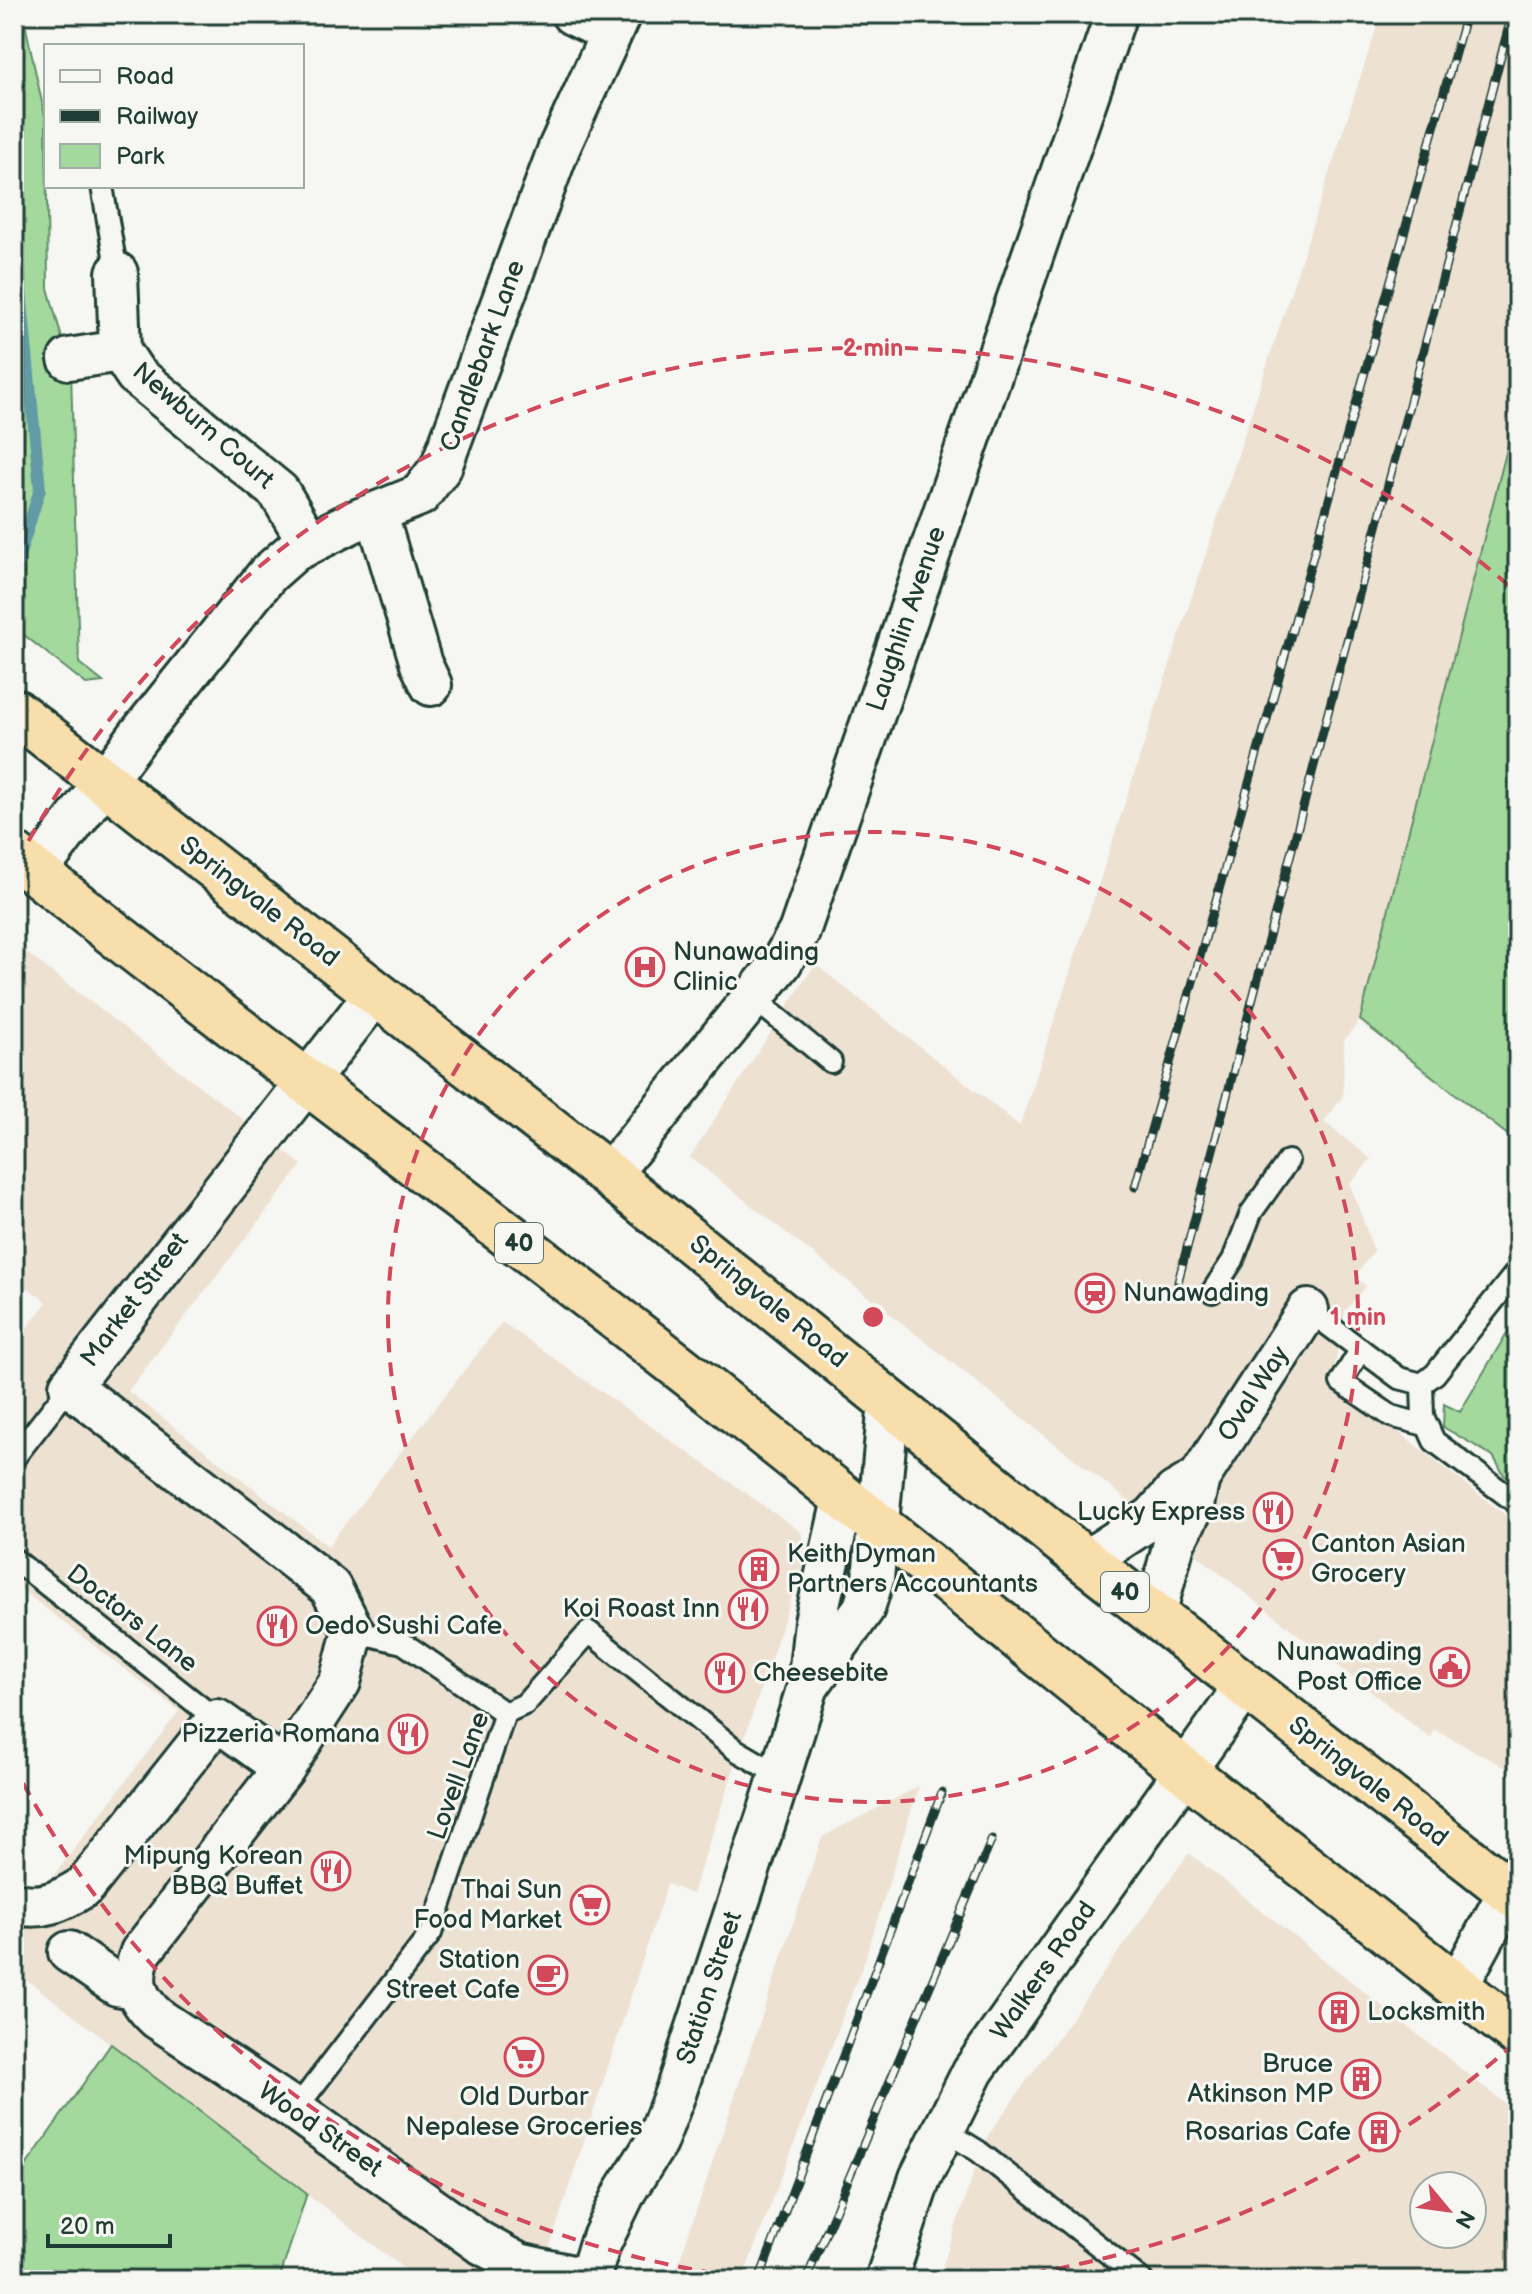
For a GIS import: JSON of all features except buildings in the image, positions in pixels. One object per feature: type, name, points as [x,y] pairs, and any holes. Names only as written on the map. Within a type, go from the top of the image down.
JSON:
[{"type":"highway","name":"Springvale Road","points":[[14,711],[609,1175],[1086,1561],[1515,1888]]},
{"type":"highway","name":"40","points":[[25,864],[305,1083],[574,1285],[1518,2034]]},
{"type":"street","points":[[572,14],[616,23]]},
{"type":"street","name":"Laughlin Avenue","points":[[609,1175],[751,996],[781,963],[812,897],[1116,14]]},
{"type":"street","name":"Candlebark Lane","points":[[25,864],[105,781],[268,574],[309,543],[420,495],[441,467],[559,148],[616,23]]},
{"type":"street","name":"Newburn Court","points":[[117,273],[120,351],[136,375],[279,492],[309,543]]},
{"type":"street","name":"Newburn Court","points":[[69,359],[120,351]]},
{"type":"street","points":[[377,515],[421,664],[431,685]]},
{"type":"street","name":"Market Street","points":[[353,1631],[330,1587],[70,1386],[375,994]]},
{"type":"street","name":"Oval Way","points":[[1155,1615],[1174,1543],[1192,1509],[1199,1478],[1308,1310]]},
{"type":"street","name":"Station Street","points":[[808,1686],[864,1608],[873,1579],[889,1401]]},
{"type":"street","name":"Oval Way","points":[[1086,1561],[1153,1517],[1175,1492],[1199,1478]]},
{"type":"street","name":"Station Street","points":[[589,2280],[599,2246],[626,2190],[656,2143],[676,2091],[808,1686],[815,1622],[843,1500]]},
{"type":"street","points":[[134,1988],[133,1973],[141,1952],[284,1768],[340,1682],[353,1631]]},
{"type":"street","name":"Walkers Road","points":[[886,2280],[920,2178],[973,2071],[1246,1685]]},
{"type":"street","points":[[14,1903],[30,1908],[63,1900],[85,1886],[217,1720],[284,1768]]},
{"type":"street","points":[[1457,1987],[1515,1888]]},
{"type":"street","name":"Wood Street","points":[[69,1952],[117,1985],[134,1988],[143,2005],[157,2018],[295,2110],[479,2242],[519,2264],[589,2280]]},
{"type":"lane","name":"Newburn Court","points":[[102,188],[117,273]]},
{"type":"lane","points":[[751,996],[831,1062]]},
{"type":"lane","points":[[1212,1292],[1233,1260],[1251,1213],[1288,1161]]},
{"type":"lane","points":[[1518,1270],[1462,1342],[1422,1384],[1425,1425],[1434,1441],[1518,1504]]},
{"type":"lane","points":[[1308,1310],[1399,1378],[1422,1384]]},
{"type":"lane","points":[[1361,1349],[1341,1382],[1391,1416],[1425,1425]]},
{"type":"lane","points":[[14,1458],[70,1386]]},
{"type":"lane","name":"Doctors Lane","points":[[14,1559],[217,1720]]},
{"type":"lane","points":[[353,1631],[403,1643],[505,1713]]},
{"type":"lane","name":"Lovell Lane","points":[[295,2110],[431,1933],[505,1713],[525,1704],[589,1632],[736,1750],[779,1775]]},
{"type":"lane","points":[[942,2129],[978,2151],[1142,2280]]},
{"type":"shaded area","points":[[1381,14],[1518,14],[1518,406],[1367,1000],[1360,1020],[1344,1040],[1343,1096],[1324,1122],[1371,1159],[1350,1184],[1374,1251],[1354,1277],[1366,1286],[1345,1311],[1332,1380],[1518,1525],[1518,1774],[1435,1730],[1430,1738],[690,1157],[815,964],[1020,1126]]},
{"type":"shaded area","points":[[14,943],[302,1165],[128,1391],[328,1546],[502,1322],[801,1532],[806,1554],[692,1894],[667,1884],[539,2280],[419,2280],[14,1970],[14,1928],[179,1711],[14,1584],[14,1345],[47,1302],[14,1278]]},
{"type":"shaded area","points":[[919,1786],[865,1959],[742,2280],[673,2280],[822,1837]]},
{"type":"shaded area","points":[[1189,1853],[1518,2114],[1518,2280],[938,2280],[989,2134]]},
{"type":"green space","points":[[14,14],[23,14],[44,112],[48,288],[71,371],[79,663],[103,682],[86,684],[14,627]]},
{"type":"green space","points":[[1518,406],[1518,1143],[1360,1020]]},
{"type":"green space","points":[[1518,1302],[1518,1483],[1504,1475],[1493,1456],[1443,1427],[1444,1404],[1460,1412],[1517,1316],[1514,1307]]},
{"type":"green space","points":[[111,2044],[307,2193],[279,2280],[14,2280],[14,2183]]},
{"type":"waterway","points":[[14,219],[40,489],[14,573]]},
{"type":"railway","points":[[1135,1187],[1466,14]]},
{"type":"railway","points":[[1178,1282],[1512,14]]},
{"type":"railway","points":[[759,2280],[942,1792]]},
{"type":"railway","points":[[806,2280],[992,1839]]},
{"type":"place","name":"Nunawading Clinic","points":[[645,967]]},
{"type":"place","name":"Nunawading","points":[[1095,1293]]},
{"type":"place","name":"Lucky Express","points":[[1273,1512]]},
{"type":"place","name":"Canton Asian Grocery","points":[[1283,1559]]},
{"type":"place","name":"Keith Dyman Partners Accountants","points":[[759,1569]]},
{"type":"place","name":"Koi Roast Inn","points":[[748,1609]]},
{"type":"place","name":"Oedo Sushi Cafe","points":[[277,1626]]},
{"type":"place","name":"Nunawading Post Office","points":[[1450,1667]]},
{"type":"place","name":"Cheesebite","points":[[725,1673]]},
{"type":"place","name":"Pizzeria Romana","points":[[408,1734]]},
{"type":"place","name":"Mipung Korean BBQ Buffet","points":[[331,1871]]},
{"type":"place","name":"Thai Sun Food Market","points":[[590,1905]]},
{"type":"place","name":"Station Street Cafe","points":[[548,1975]]},
{"type":"place","name":"Locksmith","points":[[1339,2012]]},
{"type":"place","name":"Old Durbar Nepalese Groceries","points":[[524,2057]]},
{"type":"place","name":"Bruce Atkinson MP","points":[[1361,2079]]},
{"type":"place","name":"Rosarias Cafe","points":[[1379,2132]]}]
